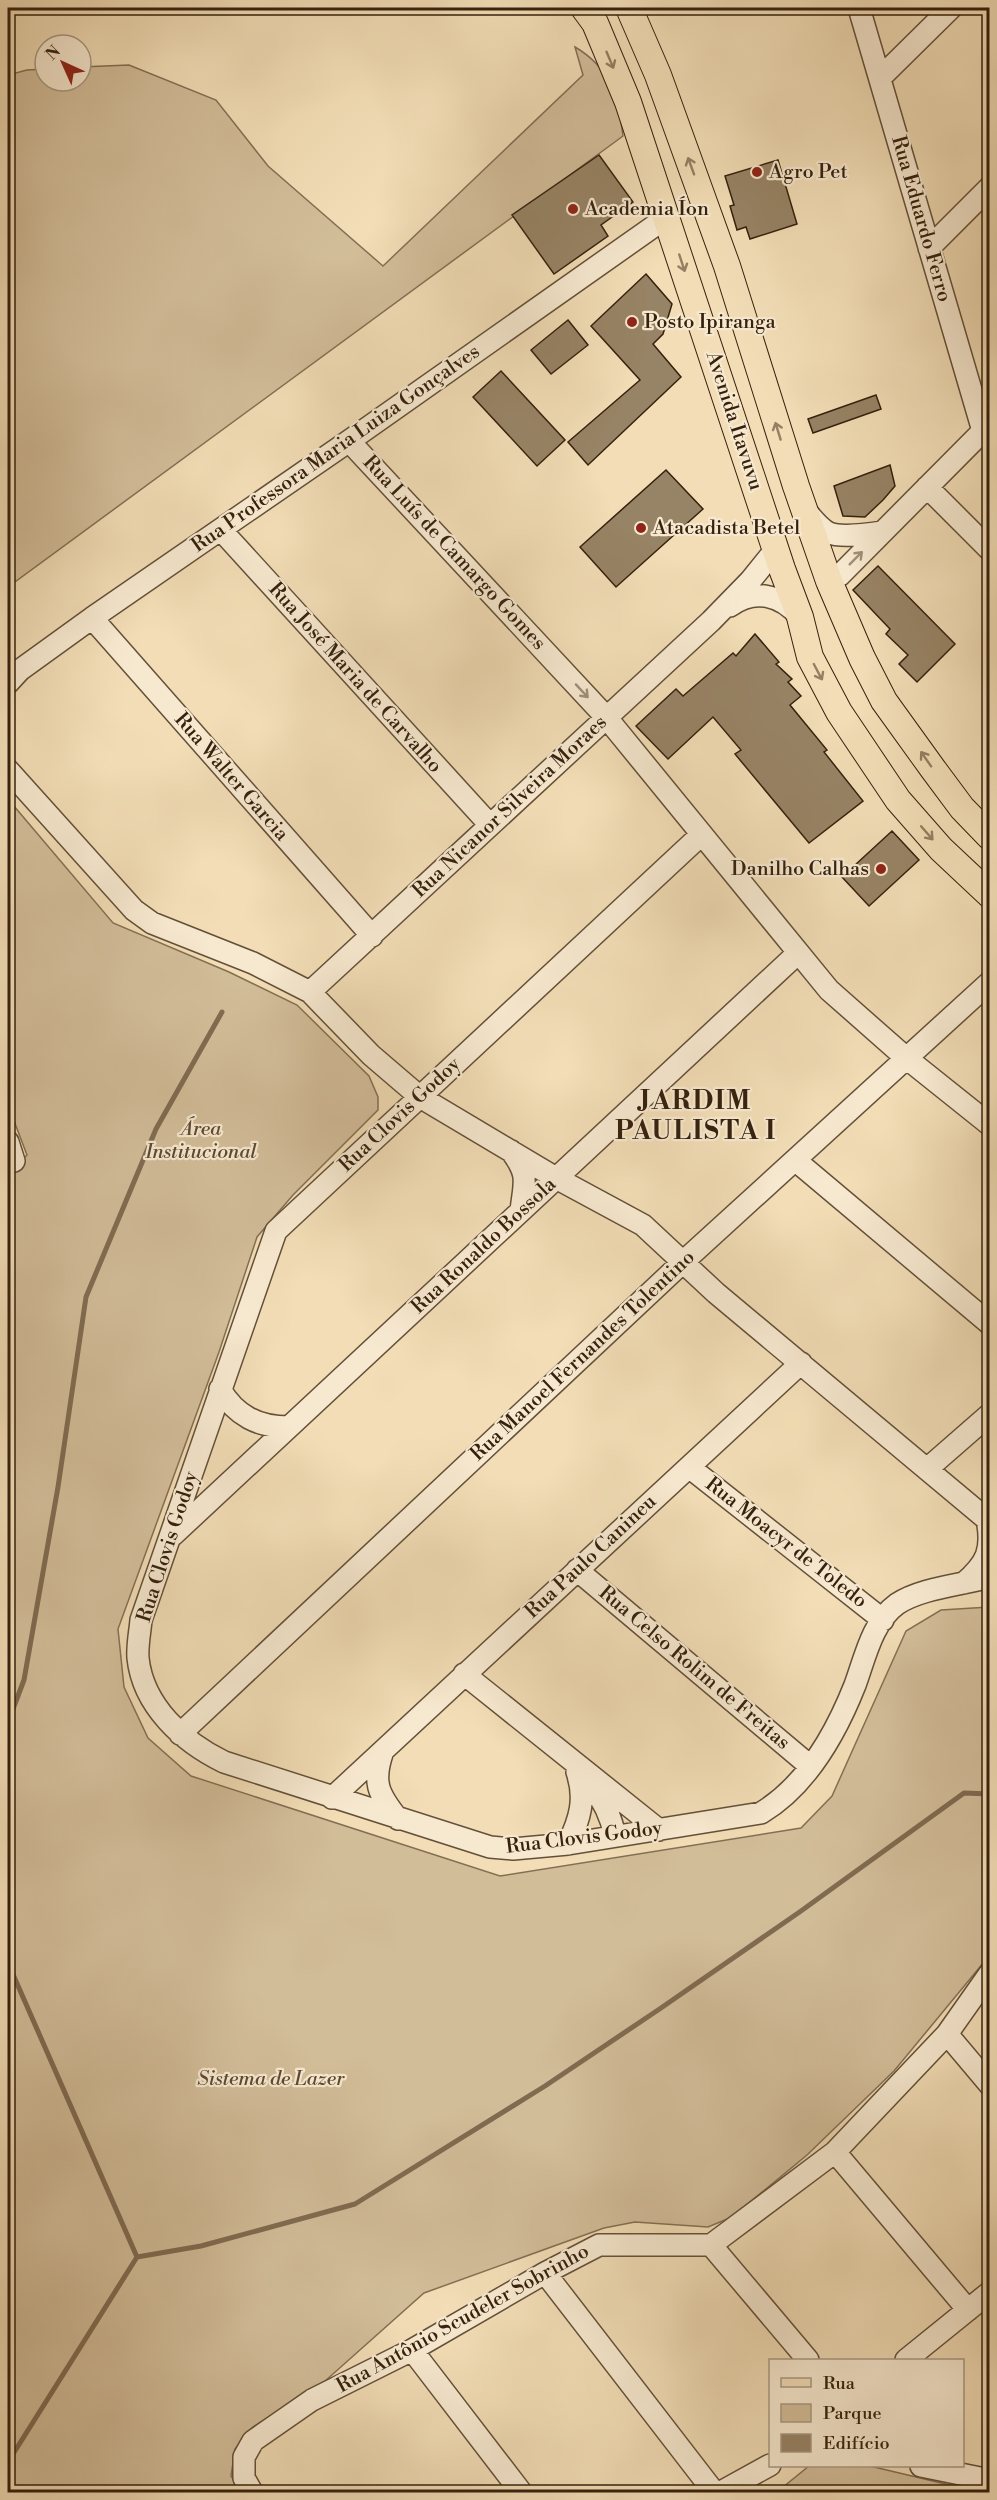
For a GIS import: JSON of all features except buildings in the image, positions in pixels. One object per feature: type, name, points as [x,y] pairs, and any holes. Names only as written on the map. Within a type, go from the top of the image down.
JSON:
[{"type":"main road","name":"Avenida Itavuvu","points":[[584,8],[595,23],[628,102],[776,549],[782,594],[800,617],[810,657],[839,712],[898,800],[941,849],[990,895]]},
{"type":"main road","name":"Avenida Itavuvu","points":[[628,8],[658,75],[727,266],[800,498],[829,580],[862,658],[884,701],[962,808],[990,837]]},
{"type":"main road","points":[[776,549],[787,529],[794,505],[800,498]]},
{"type":"main road","points":[[782,594],[829,580]]},
{"type":"street","name":"Rua Eduardo Ferro","points":[[859,8],[929,248],[986,428]]},
{"type":"street","points":[[880,78],[951,8]]},
{"type":"street","points":[[929,248],[990,187]]},
{"type":"street","name":"Rua Professora Maria Luiza Gonçalves","points":[[8,682],[20,670],[92,618],[349,441],[667,217]]},
{"type":"street","points":[[829,580],[840,575],[986,428]]},
{"type":"street","name":"Rua Luís de Camargo Gomes","points":[[349,441],[606,717],[700,835],[829,990],[905,1058],[990,1125]]},
{"type":"street","points":[[927,487],[990,550]]},
{"type":"street","points":[[800,498],[817,524],[830,534],[863,535],[882,532]]},
{"type":"street","name":"Rua José Maria de Carvalho","points":[[221,530],[490,825]]},
{"type":"street","name":"Rua Nicanor Silveira Moraes","points":[[310,992],[711,621],[750,581],[776,549]]},
{"type":"street","name":"Rua Nicanor Silveira Moraes","points":[[711,621],[736,601],[754,595],[782,594]]},
{"type":"street","name":"Rua Walter Garcia","points":[[92,618],[372,936]]},
{"type":"street","points":[[8,770],[134,910],[152,922],[253,963],[310,992],[371,1055],[420,1097],[556,1178],[643,1225],[716,1293],[988,1521],[987,1557],[982,1566],[961,1585]]},
{"type":"street","name":"Rua Clovis Godoy","points":[[700,835],[276,1232],[141,1620],[138,1658],[147,1689],[163,1715],[180,1734],[201,1751],[224,1762],[398,1819],[503,1850],[568,1844],[761,1813],[779,1802],[795,1788],[835,1727],[855,1686],[869,1644],[883,1620],[895,1606],[910,1596],[990,1577]]},
{"type":"street","name":"Rua Ronaldo Bossola","points":[[170,1538],[798,953]]},
{"type":"street","name":"Rua Manoel Fernandes Tolentino","points":[[180,1734],[683,1262],[990,982]]},
{"type":"street","points":[[588,1149],[584,1166],[587,1182],[595,1200]]},
{"type":"street","points":[[511,1150],[522,1166],[526,1182],[521,1211]]},
{"type":"street","points":[[795,1160],[990,1324]]},
{"type":"street","name":"Rua Paulo Canineu","points":[[332,1798],[801,1363]]},
{"type":"street","points":[[220,1389],[233,1408],[250,1420],[271,1427],[289,1427]]},
{"type":"street","points":[[927,1468],[990,1414]]},
{"type":"street","points":[[955,1493],[950,1479],[949,1465],[960,1439]]},
{"type":"street","name":"Rua Moacyr de Toledo","points":[[689,1467],[883,1620]]},
{"type":"street","name":"Rua Celso Rolim de Freitas","points":[[577,1570],[810,1766]]},
{"type":"street","name":"Rua Clovis Godoy","points":[[961,1585],[990,1583]]},
{"type":"street","points":[[464,1674],[575,1766],[658,1830]]},
{"type":"street","points":[[382,1751],[376,1769],[377,1786],[398,1819]]},
{"type":"street","points":[[575,1766],[605,1805],[615,1836]]},
{"type":"street","points":[[568,1844],[582,1808],[582,1789],[575,1766]]},
{"type":"street","points":[[806,2359],[711,2245],[835,2152],[947,2034],[990,1973]]},
{"type":"street","points":[[947,2034],[990,2085]]},
{"type":"street","points":[[835,2152],[968,2310]]},
{"type":"street","name":"Rua Antônio Scudeler Sobrinho","points":[[252,2493],[244,2478],[244,2457],[253,2441],[312,2400],[412,2350],[545,2273],[599,2245],[711,2245]]},
{"type":"street","points":[[545,2273],[714,2493]]},
{"type":"street","points":[[908,2359],[990,2292]]},
{"type":"street","points":[[412,2350],[521,2493]]},
{"type":"street","points":[[721,2493],[769,2466]]},
{"type":"street","points":[[926,2467],[990,2480]]},
{"type":"green space","points":[[575,47],[597,64],[611,85],[623,136],[8,587],[8,75],[33,70],[33,93],[93,93],[93,66],[129,65],[216,100],[268,166],[383,266],[583,75]]},
{"type":"green space","name":"Sistema de Lazer","points":[[8,799],[113,923],[229,972],[297,1005],[369,1076],[378,1097],[378,1110],[293,1195],[257,1237],[219,1352],[118,1629],[124,1687],[148,1738],[191,1776],[500,1876],[801,1828],[832,1796],[906,1631],[941,1610],[989,1607],[989,1956],[894,2071],[807,2155],[732,2217],[708,2227],[635,2222],[604,2228],[424,2293],[324,2382],[253,2427],[235,2449],[231,2476],[242,2492],[8,2492],[8,1173],[27,1155],[8,1105]]},
{"type":"green space","points":[[808,2467],[874,2467],[979,2492],[777,2492]]},
{"type":"waterway","points":[[8,1722],[24,1680],[58,1487],[86,1297],[156,1129],[222,1012]]},
{"type":"waterway","points":[[137,2257],[201,2246],[355,2204],[545,2086],[661,2008],[801,1911],[964,1793],[990,1794]]},
{"type":"waterway","points":[[8,1963],[137,2257],[8,2462]]},
{"type":"place","name":"Agro Pet","points":[[757,172]]},
{"type":"place","name":"Academia Íon","points":[[573,209]]},
{"type":"place","name":"Posto Ipiranga","points":[[632,322]]},
{"type":"place","name":"Atacadista Betel","points":[[641,528]]},
{"type":"place","name":"Danilho Calhas","points":[[881,869]]},
{"type":"district","name":"JARDIM PAULISTA I","points":[[696,1116]]},
{"type":"park label","name":"Área Institucional","points":[[201,1140]]}]
